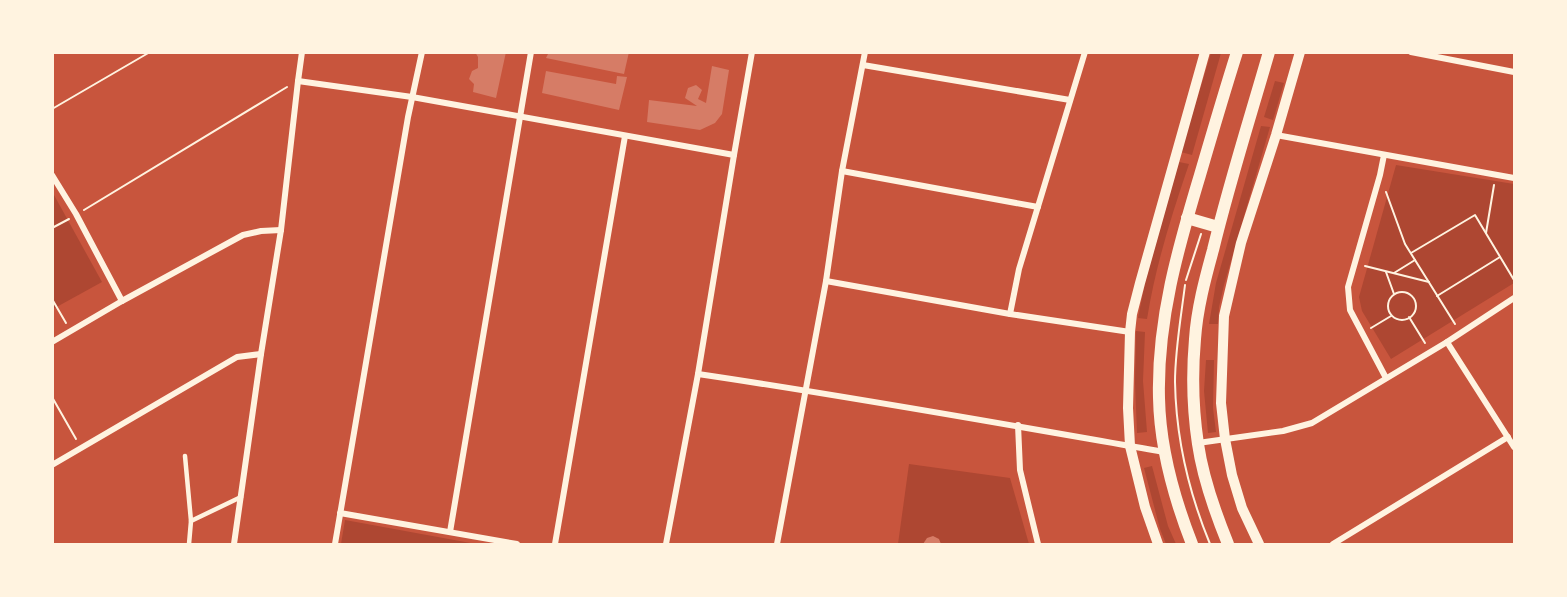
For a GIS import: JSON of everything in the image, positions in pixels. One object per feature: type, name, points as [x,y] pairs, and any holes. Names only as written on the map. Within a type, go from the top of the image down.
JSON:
[{"type":"main road","points":[[1192,544],[1181,515],[1164,452],[1159,400],[1160,360],[1172,276],[1237,52]]},
{"type":"main road","points":[[1228,544],[1212,503],[1198,443],[1193,375],[1195,338],[1200,301],[1218,226],[1269,52]]},
{"type":"main road","points":[[1187,218],[1218,226]]},
{"type":"street","points":[[234,544],[281,230],[302,52]]},
{"type":"street","points":[[335,544],[412,98],[422,52]]},
{"type":"street","points":[[450,532],[531,52]]},
{"type":"street","points":[[666,544],[698,374],[752,52]]},
{"type":"street","points":[[777,544],[826,281],[842,171],[865,52]]},
{"type":"street","points":[[1010,314],[1019,269],[1085,52]]},
{"type":"street","points":[[1158,544],[1145,507],[1130,446],[1128,408],[1130,332],[1140,283],[1205,52]]},
{"type":"street","points":[[1258,544],[1242,508],[1225,440],[1221,403],[1224,316],[1241,243],[1300,52]]},
{"type":"street","points":[[1411,52],[1515,72]]},
{"type":"street","points":[[863,65],[1070,100]]},
{"type":"street","points":[[298,81],[412,98],[734,155]]},
{"type":"street","points":[[1276,135],[1515,178]]},
{"type":"street","points":[[555,544],[625,136]]},
{"type":"street","points":[[1384,156],[1348,287],[1350,310],[1386,378]]},
{"type":"street","points":[[842,171],[1038,207]]},
{"type":"street","points":[[52,175],[76,214],[122,301]]},
{"type":"street","points":[[52,342],[243,235],[281,230]]},
{"type":"street","points":[[826,281],[1010,314],[1130,332]]},
{"type":"street","points":[[1198,443],[1282,431],[1312,423],[1447,342],[1515,298]]},
{"type":"street","points":[[1447,342],[1515,447]]},
{"type":"street","points":[[52,465],[237,357],[261,354]]},
{"type":"street","points":[[698,374],[805,390],[1164,452]]},
{"type":"street","points":[[1018,426],[1020,470],[1038,544]]},
{"type":"street","points":[[1334,544],[1508,437]]},
{"type":"street","points":[[340,513],[517,544]]},
{"type":"lane","points":[[185,456],[191,521],[189,544]]},
{"type":"lane","points":[[191,521],[241,497]]},
{"type":"path","points":[[52,109],[150,52]]},
{"type":"path","points":[[52,228],[298,81]]},
{"type":"path","points":[[1380,175],[1405,244],[1460,333]]},
{"type":"path","points":[[1486,233],[1496,175]]},
{"type":"path","points":[[1411,253],[1475,215],[1515,280]]},
{"type":"path","points":[[1437,296],[1500,257]]},
{"type":"path","points":[[1393,273],[1415,261]]},
{"type":"path","points":[[1355,264],[1429,282]]},
{"type":"path","points":[[1386,272],[1394,294]]},
{"type":"path","points":[[1402,292],[1413,298],[1415,306],[1413,315],[1400,320],[1391,316],[1388,302],[1394,294],[1402,292]]},
{"type":"path","points":[[52,299],[70,331]]},
{"type":"path","points":[[1362,333],[1391,316]]},
{"type":"path","points":[[1409,317],[1430,352]]},
{"type":"path","points":[[52,397],[81,448]]},
{"type":"shaded area","points":[[1211,53],[1221,53],[1192,155],[1181,152]]},
{"type":"shaded area","points":[[1275,81],[1284,83],[1273,120],[1264,117]]},
{"type":"shaded area","points":[[1261,126],[1270,127],[1224,285],[1218,324],[1209,324],[1216,283]]},
{"type":"shaded area","points":[[1179,162],[1189,164],[1165,241],[1147,319],[1138,318],[1145,283]]},
{"type":"shaded area","points":[[1396,165],[1514,184],[1514,283],[1391,359],[1362,311],[1359,297]]},
{"type":"shaded area","points":[[54,195],[102,282],[53,309],[52,196]]},
{"type":"shaded area","points":[[1136,331],[1145,332],[1143,381],[1147,432],[1137,433],[1135,383]]},
{"type":"shaded area","points":[[1206,360],[1214,360],[1213,408],[1216,432],[1208,433],[1204,391]]},
{"type":"shaded area","points":[[909,464],[1010,478],[1029,544],[898,544]]},
{"type":"shaded area","points":[[1152,466],[1168,526],[1176,544],[1166,544],[1160,529],[1144,468]]},
{"type":"shaded area","points":[[345,520],[476,544],[341,544]]},
{"type":"building","points":[[475,52],[506,52],[496,98],[473,92],[474,84],[469,79],[472,71],[478,68],[478,57]]},
{"type":"building","points":[[549,52],[629,52],[624,74],[546,58]]},
{"type":"building","points":[[712,66],[729,70],[722,114],[715,123],[700,130],[647,122],[649,100],[697,106],[685,98],[688,88],[696,85],[702,90],[698,99],[706,103]]},
{"type":"building","points":[[546,71],[616,84],[617,76],[627,77],[619,110],[542,93]]},
{"type":"building","points":[[933,536],[939,539],[941,544],[923,544],[927,538]]}]
